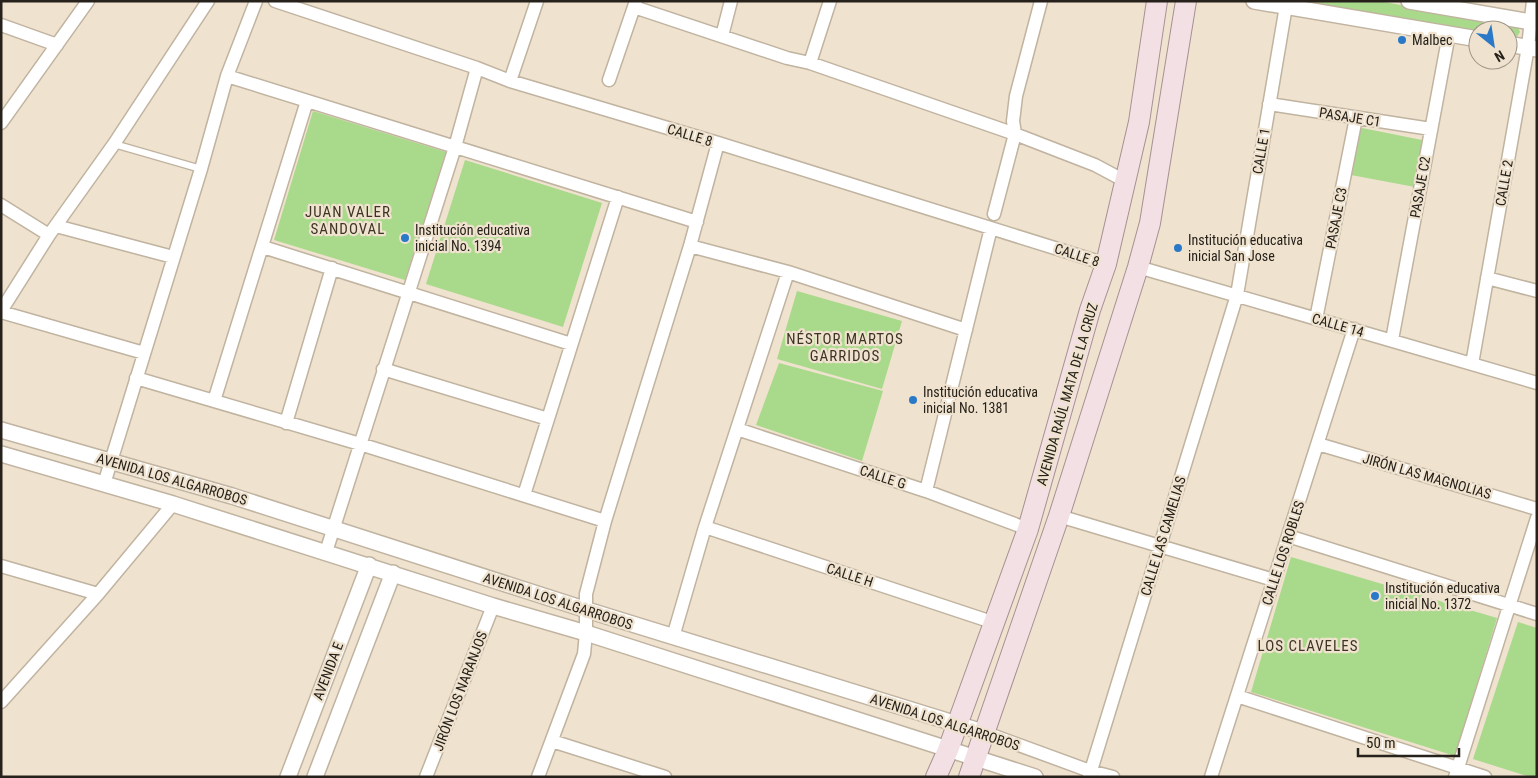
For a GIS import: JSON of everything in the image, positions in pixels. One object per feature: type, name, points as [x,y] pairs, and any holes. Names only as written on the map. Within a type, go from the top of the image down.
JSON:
[{"type":"main road","name":"AVENIDA RAÚL MATA DE LA CRUZ","points":[[936,777],[995,624],[1028,529],[1090,310],[1106,264],[1139,122],[1157,1]]},
{"type":"main road","name":"AVENIDA RAÚL MATA DE LA CRUZ","points":[[973,768],[1059,516],[1138,267],[1150,223],[1186,1]]},
{"type":"street","points":[[1,123],[88,1]]},
{"type":"street","points":[[144,353],[1,312],[52,230],[114,144],[208,1]]},
{"type":"street","points":[[104,484],[201,169],[227,76],[256,1]]},
{"type":"street","name":"CALLE 8","points":[[276,1],[477,68],[510,81],[718,143],[1106,264]]},
{"type":"street","points":[[510,81],[537,1]]},
{"type":"street","points":[[722,36],[731,1]]},
{"type":"street","points":[[810,63],[830,1]]},
{"type":"street","points":[[994,214],[1014,134],[1013,121],[1016,96],[1040,1]]},
{"type":"street","points":[[1254,1],[1468,37]]},
{"type":"street","points":[[1409,1],[1448,5],[1534,22]]},
{"type":"street","name":"CALLE 2","points":[[1472,364],[1532,48],[1533,1]]},
{"type":"street","points":[[609,80],[635,4],[722,36],[787,58],[810,63],[1014,134],[1095,165],[1125,181]]},
{"type":"street","name":"CALLE 1","points":[[1236,295],[1286,6]]},
{"type":"street","points":[[1,26],[57,45]]},
{"type":"street","name":"PASAJE C2","points":[[1392,340],[1448,34]]},
{"type":"street","points":[[1518,46],[1532,48]]},
{"type":"street","points":[[326,552],[455,147],[477,68]]},
{"type":"street","points":[[227,76],[697,222]]},
{"type":"street","points":[[214,401],[308,101]]},
{"type":"street","name":"PASAJE C1","points":[[1269,104],[1431,129]]},
{"type":"street","name":"PASAJE C3","points":[[1316,318],[1356,118]]},
{"type":"street","points":[[538,777],[584,654],[587,610],[586,594],[605,521],[690,246],[718,143]]},
{"type":"street","points":[[524,495],[618,197]]},
{"type":"street","points":[[1,205],[52,230],[173,257]]},
{"type":"street","points":[[926,491],[991,228]]},
{"type":"street","points":[[690,246],[788,272],[966,330]]},
{"type":"street","points":[[262,247],[571,344]]},
{"type":"street","name":"CALLE 14","points":[[1138,267],[1537,382]]},
{"type":"street","points":[[286,423],[332,268]]},
{"type":"street","points":[[673,637],[705,527],[788,272]]},
{"type":"street","points":[[1487,278],[1537,291]]},
{"type":"street","name":"CALLE LAS CAMELIAS","points":[[1090,774],[1236,295]]},
{"type":"street","name":"CALLE LOS ROBLES","points":[[1211,777],[1354,329]]},
{"type":"street","points":[[383,369],[548,419]]},
{"type":"street","points":[[136,378],[360,444],[605,521]]},
{"type":"street","name":"CALLE G","points":[[737,429],[926,491],[1028,529]]},
{"type":"street","name":"AVENIDA LOS ALGARROBOS","points":[[1,430],[232,496],[587,610],[986,733],[1090,774],[1113,777]]},
{"type":"street","name":"JIRÓN LAS MAGNOLIAS","points":[[1318,444],[1537,509]]},
{"type":"street","name":"AVENIDA LOS ALGARROBOS","points":[[1,454],[173,504],[493,606],[586,633],[948,750],[973,768],[1035,777]]},
{"type":"street","points":[[1,702],[98,594],[173,504]]},
{"type":"street","points":[[1059,516],[1274,580]]},
{"type":"street","points":[[1456,773],[1537,518]]},
{"type":"street","name":"CALLE H","points":[[705,527],[995,624]]},
{"type":"street","points":[[1288,536],[1537,614]]},
{"type":"street","name":"AVENIDA E","points":[[288,777],[368,565]]},
{"type":"street","points":[[1,566],[98,594]]},
{"type":"street","name":"AVENIDA E","points":[[315,777],[393,573]]},
{"type":"street","name":"JIRÓN LOS NARANJOS","points":[[426,777],[493,606]]},
{"type":"street","points":[[1237,696],[1456,773],[1485,777]]},
{"type":"street","points":[[552,741],[665,777]]},
{"type":"lane","points":[[114,144],[201,169]]},
{"type":"green space","points":[[1299,1],[1378,1],[1487,20],[1468,20],[1468,31]]},
{"type":"green space","points":[[313,111],[446,152],[405,280],[274,240]]},
{"type":"green space","points":[[1362,128],[1422,140],[1415,187],[1351,175],[1358,131]]},
{"type":"green space","points":[[465,160],[602,203],[563,327],[426,284]]},
{"type":"green space","points":[[797,291],[902,321],[882,389],[777,359]]},
{"type":"green space","points":[[779,363],[883,391],[862,461],[756,425]]},
{"type":"green space","points":[[1291,557],[1497,618],[1455,756],[1251,692]]},
{"type":"green space","points":[[1518,622],[1537,628],[1537,777],[1530,777],[1473,759]]},
{"type":"place","name":"Malbec","points":[[1402,40]]},
{"type":"place","name":"Institución educativa inicial No. 1394","points":[[405,238]]},
{"type":"place","name":"Institución educativa inicial San Jose","points":[[1178,248]]},
{"type":"place","name":"Institución educativa inicial No. 1381","points":[[913,400]]},
{"type":"place","name":"Institución educativa inicial No. 1372","points":[[1375,596]]},
{"type":"district","name":"JUAN VALER SANDOVAL","points":[[348,220]]},
{"type":"district","name":"NÉSTOR MARTOS GARRIDOS","points":[[845,348]]},
{"type":"district","name":"LOS CLAVELES","points":[[1308,646]]}]
